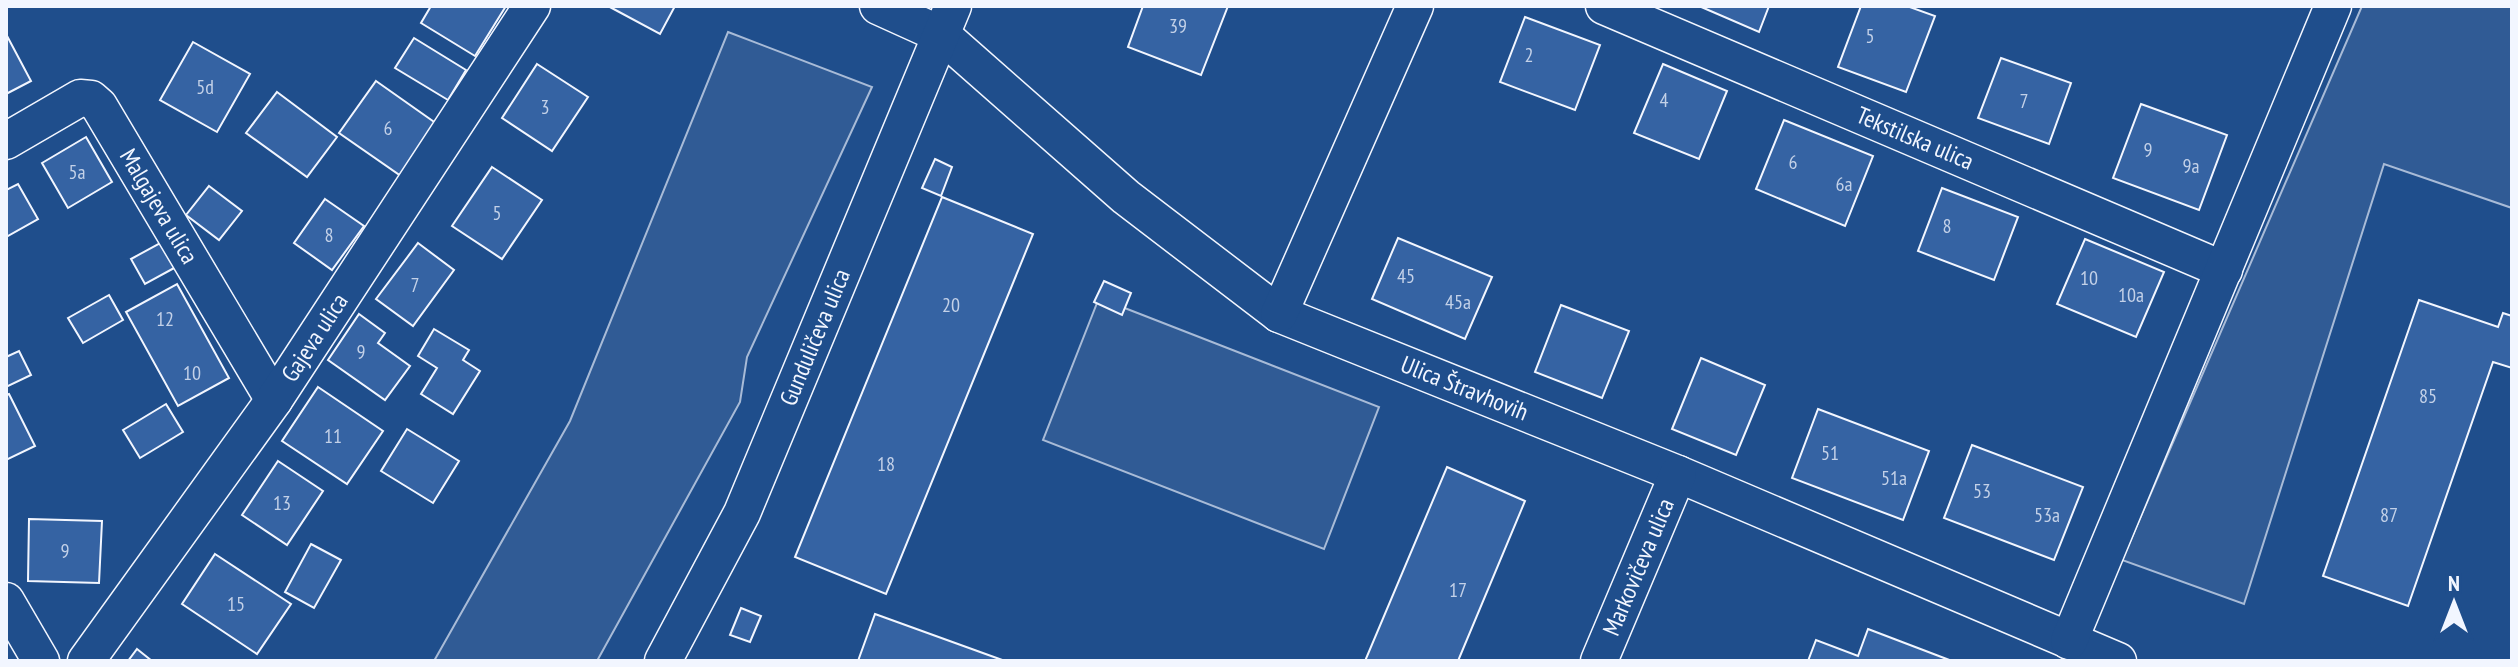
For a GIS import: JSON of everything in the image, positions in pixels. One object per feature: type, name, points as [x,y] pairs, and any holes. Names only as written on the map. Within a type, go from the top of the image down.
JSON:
[{"type":"street","name":"Gajeva ulica","points":[[86,661],[274,400],[532,6]]},
{"type":"street","name":"Ulica Štravhovih","points":[[878,6],[947,20],[1126,197],[1279,314],[1678,474],[2118,661]]},
{"type":"street","points":[[1279,314],[1415,6]]},
{"type":"street","name":"Tekstilska ulica","points":[[1604,6],[2224,270]]},
{"type":"street","points":[[2069,641],[2333,6]]},
{"type":"street","name":"Gunduličeva ulica","points":[[663,661],[742,513],[947,20]]},
{"type":"street","name":"Malgajeva ulica","points":[[6,141],[80,98],[91,99],[99,106],[274,400]]},
{"type":"street","name":"Markovičeva ulica","points":[[1599,661],[1678,474]]},
{"type":"street","points":[[6,601],[41,661]]},
{"type":"shaded area","points":[[2362,6],[2512,6],[2512,208],[2384,164],[2244,604],[2122,560]]},
{"type":"shaded area","points":[[728,32],[872,87],[747,357],[740,402],[597,661],[434,661],[570,421]]},
{"type":"shaded area","points":[[1099,298],[1379,407],[1324,549],[1043,440]]},
{"type":"building","points":[[431,6],[506,6],[475,56],[421,23]]},
{"type":"building","points":[[608,6],[675,6],[660,34]]},
{"type":"building","points":[[1143,6],[1228,6],[1201,75],[1128,47]]},
{"type":"building","points":[[1699,6],[1769,6],[1759,32]]},
{"type":"building","points":[[1861,6],[1907,6],[1935,16],[1906,92],[1838,67]]},
{"type":"building","points":[[1525,17],[1600,45],[1575,110],[1500,82]]},
{"type":"building","points":[[6,34],[31,81],[6,94]]},
{"type":"building","points":[[414,38],[466,70],[448,100],[395,68]]},
{"type":"building","points":[[193,42],[250,74],[217,132],[160,100]]},
{"type":"building","points":[[2001,58],[2071,83],[2049,144],[1978,118]]},
{"type":"building","points":[[537,64],[588,97],[552,151],[502,118]]},
{"type":"building","points":[[1663,64],[1727,91],[1699,159],[1634,133]]},
{"type":"building","points":[[376,81],[437,124],[401,176],[339,133]]},
{"type":"building","points":[[277,92],[337,137],[307,177],[246,133]]},
{"type":"building","points":[[2141,104],[2227,135],[2199,210],[2113,178]]},
{"type":"building","points":[[1784,120],[1873,156],[1845,226],[1756,189]]},
{"type":"building","points":[[86,137],[112,182],[68,208],[42,163]]},
{"type":"building","points":[[935,159],[952,167],[941,196],[922,188]]},
{"type":"building","points":[[492,167],[542,200],[502,259],[452,226]]},
{"type":"building","points":[[18,184],[38,219],[6,237],[6,190]]},
{"type":"building","points":[[209,186],[242,211],[219,240],[186,215]]},
{"type":"building","points":[[1942,188],[2018,217],[1994,280],[1918,251]]},
{"type":"building","points":[[942,197],[1033,234],[886,594],[795,557]]},
{"type":"building","points":[[325,199],[364,226],[332,270],[294,243]]},
{"type":"building","points":[[1398,238],[1492,277],[1465,339],[1372,299]]},
{"type":"building","points":[[2085,239],[2164,272],[2136,337],[2057,304]]},
{"type":"building","points":[[162,242],[176,267],[145,284],[131,259]]},
{"type":"building","points":[[418,243],[454,270],[413,326],[376,299]]},
{"type":"building","points":[[1104,281],[1131,293],[1122,315],[1094,302]]},
{"type":"building","points":[[177,284],[229,378],[178,406],[126,312]]},
{"type":"building","points":[[109,295],[123,320],[83,343],[68,318]]},
{"type":"building","points":[[2419,300],[2498,327],[2503,313],[2512,316],[2512,368],[2493,362],[2408,606],[2323,576]]},
{"type":"building","points":[[1561,305],[1629,331],[1602,398],[1535,372]]},
{"type":"building","points":[[359,314],[385,333],[378,343],[410,366],[385,400],[328,360]]},
{"type":"building","points":[[434,329],[469,350],[463,360],[480,371],[453,414],[421,394],[437,368],[418,356]]},
{"type":"building","points":[[19,351],[31,375],[6,387],[6,357]]},
{"type":"building","points":[[1701,358],[1765,385],[1736,455],[1672,429]]},
{"type":"building","points":[[318,387],[383,431],[347,484],[282,441]]},
{"type":"building","points":[[9,394],[35,446],[6,460],[6,395]]},
{"type":"building","points":[[166,404],[183,432],[140,458],[123,430]]},
{"type":"building","points":[[1818,409],[1929,451],[1903,520],[1792,478]]},
{"type":"building","points":[[407,429],[459,461],[433,503],[381,471]]},
{"type":"building","points":[[1972,445],[2083,487],[2054,560],[1944,518]]},
{"type":"building","points":[[278,461],[323,491],[287,545],[242,515]]},
{"type":"building","points":[[1447,467],[1525,501],[1458,661],[1365,661]]},
{"type":"building","points":[[29,519],[102,521],[99,583],[28,581]]},
{"type":"building","points":[[311,544],[341,560],[314,608],[285,592]]},
{"type":"building","points":[[215,554],[291,604],[257,654],[182,604]]},
{"type":"building","points":[[741,608],[761,616],[750,642],[730,635]]},
{"type":"building","points":[[875,614],[1005,661],[858,661]]},
{"type":"building","points":[[1868,629],[1952,661],[1808,661],[1816,640],[1858,656]]},
{"type":"building","points":[[137,649],[152,661],[128,661]]}]
